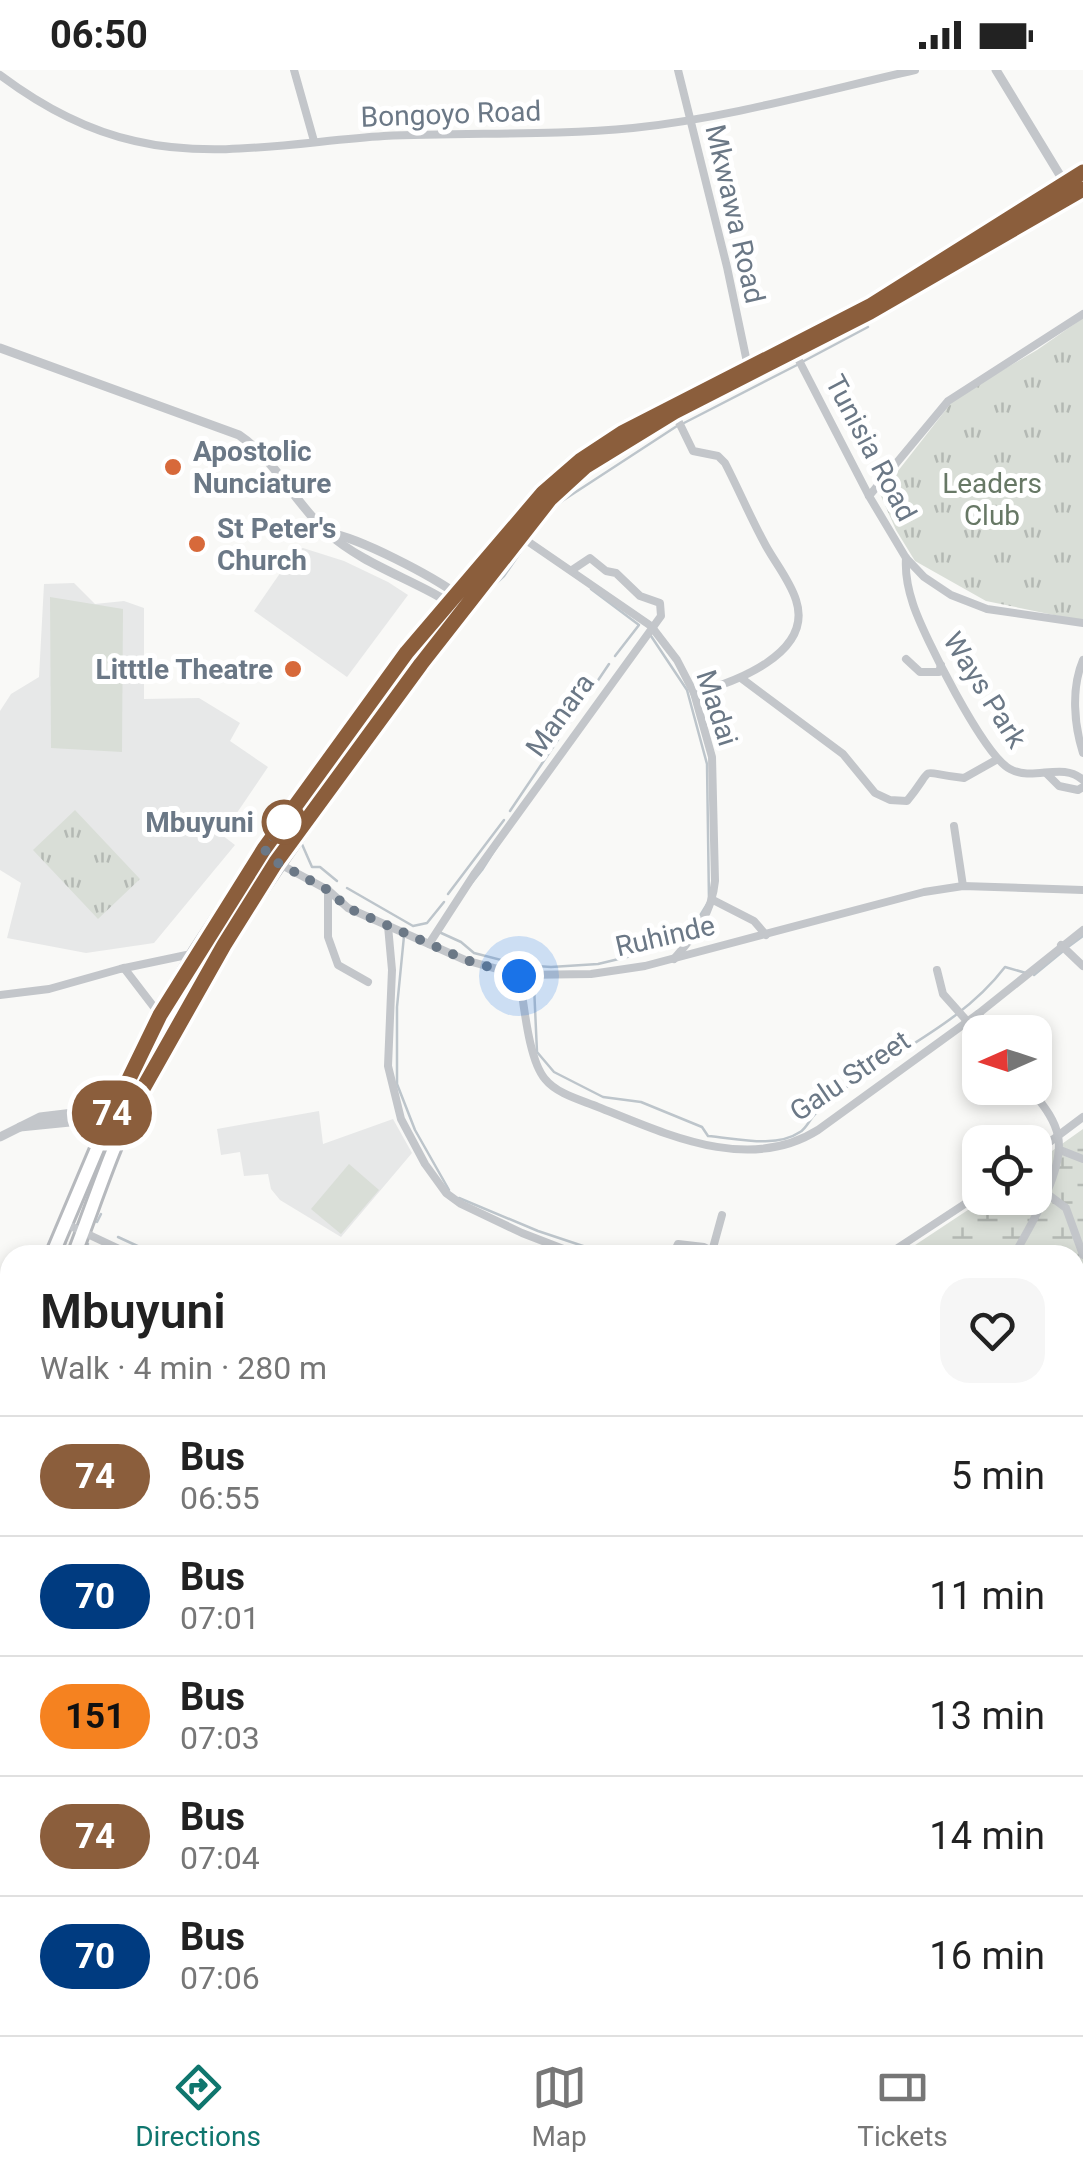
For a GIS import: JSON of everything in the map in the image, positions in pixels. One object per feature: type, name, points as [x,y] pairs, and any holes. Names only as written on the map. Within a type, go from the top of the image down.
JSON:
[{"type":"highway","points":[[77,1245],[132,1108],[276,862],[550,499],[586,466],[674,412],[870,306],[1083,172]]},
{"type":"highway","points":[[56,1245],[112,1113],[160,1015],[196,953],[264,849],[407,652],[543,493],[581,460],[654,414],[793,348]]},
{"type":"street","points":[[294,70],[314,141]]},
{"type":"street","name":"Mkwawa Road","points":[[678,70],[748,369]]},
{"type":"street","name":"Bongoyo Road","points":[[0,75],[46,108],[135,142],[214,148],[386,136],[564,133],[690,120],[915,70]]},
{"type":"street","points":[[996,70],[1068,183]]},
{"type":"street","points":[[869,496],[948,401],[1083,314]]},
{"type":"street","points":[[0,348],[239,435],[260,450],[326,532],[360,555],[466,608]]},
{"type":"street","name":"Tunisia Road","points":[[793,348],[869,496],[906,558],[931,583],[967,602],[1083,623]]},
{"type":"street","points":[[674,412],[693,450],[718,456],[724,463],[796,600],[798,626],[785,648],[741,678],[694,693]]},
{"type":"street","name":"Madai","points":[[520,536],[651,626],[678,660],[694,693],[712,757],[713,900]]},
{"type":"street","points":[[572,570],[590,558],[640,596],[660,603],[662,616],[651,626]]},
{"type":"street","name":"Ways Park","points":[[906,558],[913,604],[926,638],[996,760],[1026,776],[1060,770],[1077,774],[1083,784]]},
{"type":"street","name":"Manara","points":[[429,944],[475,872],[651,626]]},
{"type":"street","points":[[906,659],[920,672],[940,668]]},
{"type":"street","points":[[1083,660],[1077,684],[1083,754]]},
{"type":"street","points":[[741,678],[843,754],[875,793],[890,800],[907,800],[930,771],[964,778],[996,760]]},
{"type":"street","points":[[1047,774],[1059,786],[1078,790],[1083,784]]},
{"type":"street","points":[[954,826],[963,886]]},
{"type":"street","name":"Ruhinde","points":[[264,849],[276,862],[328,890],[348,908],[466,960],[519,976],[592,974],[674,959],[894,897],[963,886],[1083,890]]},
{"type":"street","points":[[328,890],[328,936],[338,965],[368,982]]},
{"type":"street","points":[[674,959],[695,935],[713,900],[754,922],[766,935]]},
{"type":"street","points":[[388,926],[392,970],[388,1066],[395,1102],[425,1164],[446,1193],[461,1204],[552,1245]]},
{"type":"street","name":"Galu Street","points":[[978,1014],[1083,930]]},
{"type":"street","points":[[1061,945],[1083,966]]},
{"type":"street","points":[[0,995],[49,989],[196,953]]},
{"type":"street","points":[[124,968],[160,1015]]},
{"type":"street","points":[[937,970],[943,994],[962,1015]]},
{"type":"street","name":"Galu Street","points":[[519,976],[532,1043],[548,1083],[638,1124],[706,1147],[770,1146],[806,1137],[962,1025]]},
{"type":"street","points":[[1043,1105],[1050,1115],[1060,1150],[1052,1175]]},
{"type":"street","points":[[0,1137],[20,1127],[132,1108]]},
{"type":"street","points":[[1052,1140],[1083,1117]]},
{"type":"street","points":[[1060,1150],[1083,1159]]},
{"type":"street","points":[[1052,1198],[1066,1208],[1079,1245]]},
{"type":"street","points":[[902,1245],[962,1206]]},
{"type":"street","points":[[714,1245],[722,1215]]},
{"type":"street","points":[[1019,1245],[1035,1215]]},
{"type":"street","points":[[64,1223],[110,1245]]},
{"type":"shaded area","points":[[303,548],[344,561],[408,595],[347,677],[254,611],[296,550]]},
{"type":"shaded area","points":[[74,583],[95,604],[124,601],[144,608],[144,699],[199,698],[240,723],[230,741],[268,767],[222,835],[235,845],[154,943],[86,953],[7,938],[21,883],[0,870],[0,711],[11,694],[39,677],[44,584]]},
{"type":"shaded area","points":[[319,1111],[323,1144],[393,1119],[412,1153],[341,1237],[280,1200],[271,1189],[268,1174],[244,1176],[240,1152],[221,1155],[217,1129]]},
{"type":"green space","name":"Leaders Club","points":[[1083,318],[1083,621],[986,601],[915,561],[880,494],[955,398]]},
{"type":"green space","points":[[50,597],[123,609],[122,752],[51,748]]},
{"type":"green space","points":[[75,810],[140,879],[98,919],[33,850]]},
{"type":"green space","points":[[1083,1129],[1083,1245],[915,1245],[962,1214],[1052,1215],[1052,1151]]},
{"type":"green space","points":[[349,1164],[379,1190],[341,1234],[311,1209]]},
{"type":"waterway","points":[[804,361],[868,327]]},
{"type":"waterway","points":[[684,423],[797,365]]},
{"type":"waterway","points":[[531,538],[545,514],[677,426]]},
{"type":"waterway","points":[[482,596],[504,576],[526,544]]},
{"type":"waterway","points":[[591,589],[639,625],[615,656]]},
{"type":"waterway","points":[[649,633],[687,690],[707,764],[709,901],[690,932],[681,942],[652,951],[598,964],[551,967],[521,965],[474,953],[439,932],[443,919],[482,870],[649,633]]},
{"type":"waterway","points":[[510,811],[609,664]]},
{"type":"waterway","points":[[448,894],[504,820]]},
{"type":"waterway","points":[[301,842],[312,867],[320,867],[337,881]]},
{"type":"waterway","points":[[347,888],[413,926],[427,923],[444,902]]},
{"type":"waterway","points":[[404,936],[397,1007],[397,1084],[415,1130],[449,1190]]},
{"type":"waterway","points":[[1068,947],[1083,936]]},
{"type":"waterway","points":[[1034,975],[1062,952]]},
{"type":"waterway","points":[[534,986],[537,1052],[554,1072],[603,1097],[641,1102],[702,1127],[708,1136],[767,1141],[802,1131],[840,1092],[970,1004],[1005,967],[1026,973]]},
{"type":"waterway","points":[[87,1188],[112,1135]]},
{"type":"waterway","points":[[459,1198],[580,1245]]},
{"type":"waterway","points":[[97,1222],[101,1214]]},
{"type":"waterway","points":[[118,1237],[135,1245]]},
{"type":"waterway","points":[[65,1245],[66,1241]]},
{"type":"bus line","name":"74","points":[[1083,172],[870,306],[622,433],[581,460],[543,493],[407,652],[264,849],[160,1015],[110,1118],[132,1108],[276,862],[421,664],[550,499],[586,466],[674,412],[870,312],[1083,189]]},
{"type":"place","name":"Apostolic Nunciature","points":[[173,467]]},
{"type":"place","name":"St Peter's Church","points":[[197,544]]},
{"type":"place","name":"Litttle Theatre","points":[[293,669]]},
{"type":"place","name":"Mbuyuni","points":[[284,822]]},
{"type":"route","points":[[284,822],[264,849],[291,872],[328,890],[348,908],[395,930],[466,960],[519,976]]}]
